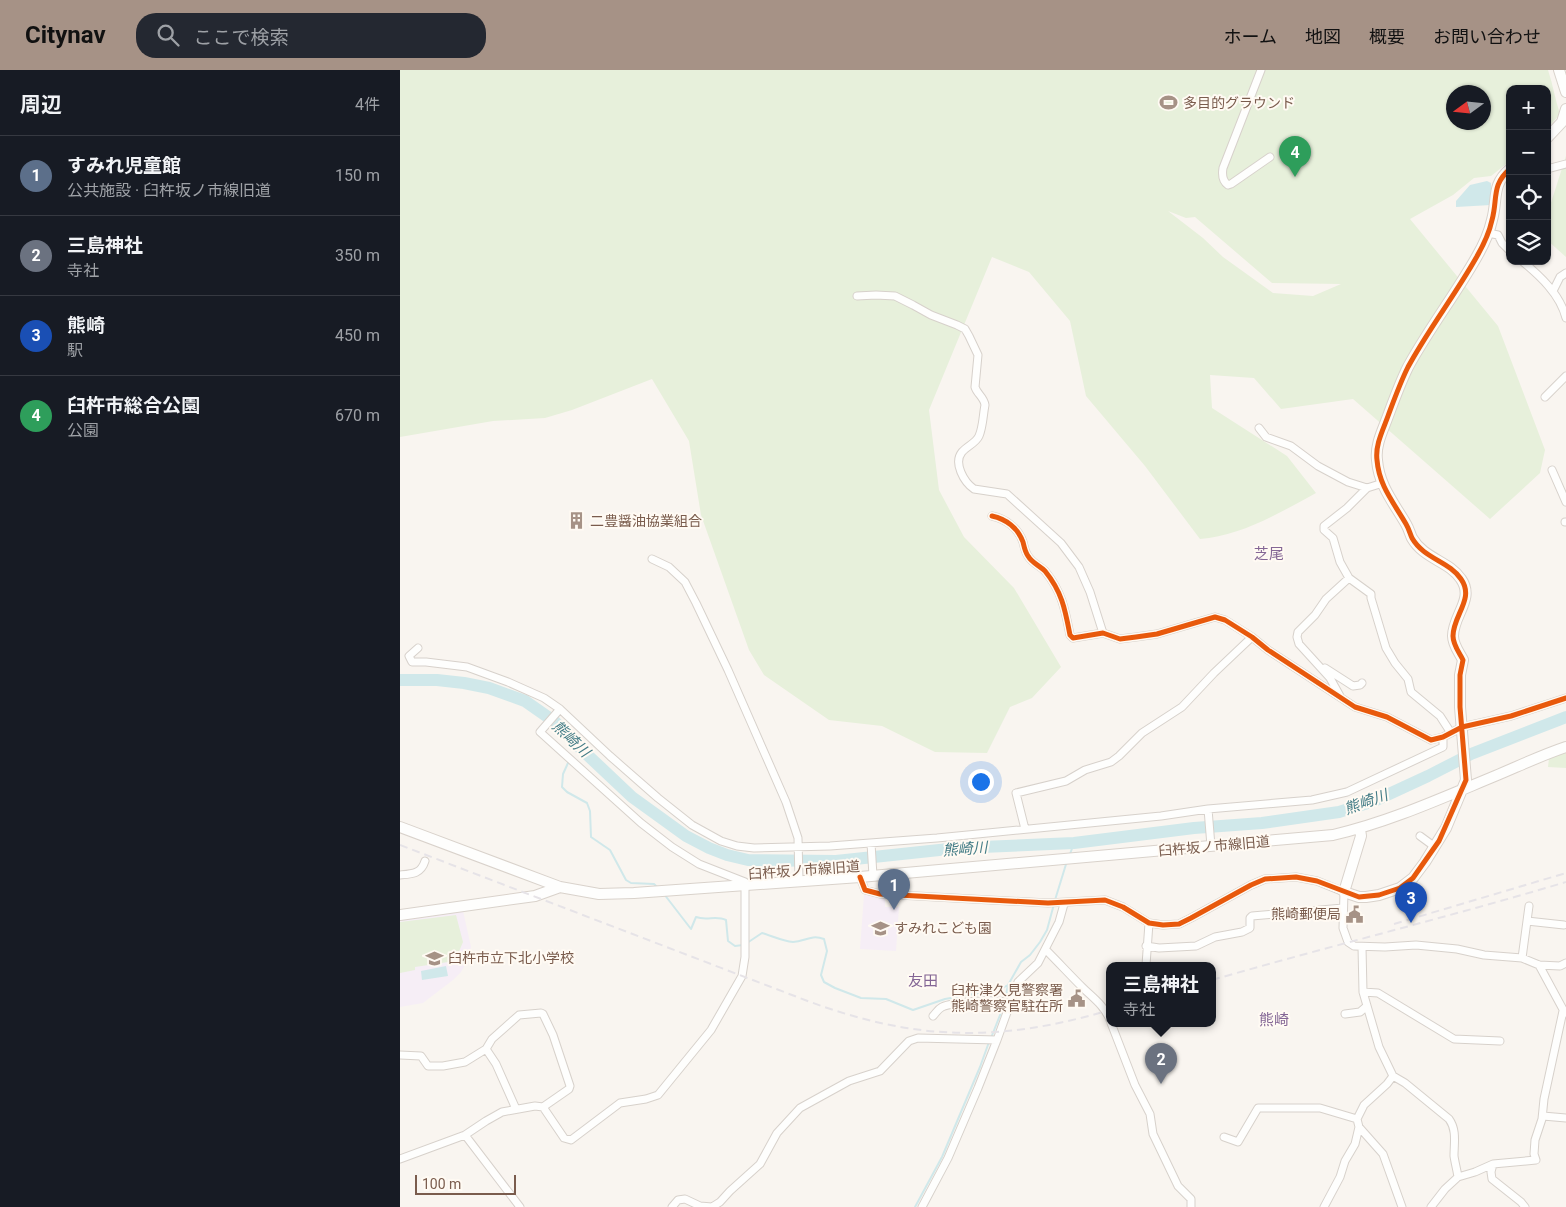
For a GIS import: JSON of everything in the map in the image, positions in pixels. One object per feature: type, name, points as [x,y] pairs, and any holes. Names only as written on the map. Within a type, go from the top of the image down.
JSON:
[{"type":"street","points":[[1260,70],[1223,168],[1222,177],[1228,185],[1231,184],[1270,156]]},
{"type":"street","points":[[1559,70],[1566,92]]},
{"type":"street","points":[[1551,134],[1562,122],[1566,109]]},
{"type":"street","points":[[1551,168],[1566,164]]},
{"type":"street","points":[[860,877],[864,889],[875,893],[1062,904],[1104,900],[1123,907],[1149,923],[1163,925],[1179,924],[1265,879],[1296,877],[1317,881],[1344,892],[1366,897],[1400,888],[1412,878],[1446,828],[1465,784],[1460,675],[1463,660],[1454,645],[1453,636],[1455,623],[1466,599],[1466,591],[1462,580],[1454,572],[1430,557],[1416,544],[1392,504],[1383,483],[1377,462],[1377,447],[1407,369],[1485,243],[1493,219],[1498,182],[1506,173]]},
{"type":"street","points":[[1488,233],[1498,235],[1506,247]]},
{"type":"street","points":[[1526,265],[1553,291],[1562,304],[1566,318]]},
{"type":"street","points":[[1553,291],[1560,278],[1566,273]]},
{"type":"street","points":[[857,296],[895,296],[914,304],[931,316],[965,329],[978,354],[976,387],[985,405],[978,438],[960,456],[960,466],[964,477],[974,489],[1007,494],[1064,546],[1082,575],[1092,599],[1102,633]]},
{"type":"street","points":[[1545,397],[1566,376]]},
{"type":"street","points":[[1259,428],[1266,437],[1291,446],[1318,466],[1348,482],[1367,488]]},
{"type":"street","points":[[1552,470],[1566,502]]},
{"type":"street","points":[[1383,483],[1367,488],[1323,528],[1333,538],[1340,562],[1349,578],[1371,594],[1386,648],[1408,679],[1411,692],[1440,716],[1451,733]]},
{"type":"street","points":[[992,516],[1000,518],[1014,527],[1019,533],[1028,557],[1041,566],[1056,585],[1062,597],[1070,635],[1073,638],[1102,633],[1120,640],[1157,634],[1215,617],[1225,620],[1252,637],[1268,650],[1355,707],[1387,718],[1431,740],[1451,733],[1462,732],[1566,698]]},
{"type":"street","points":[[652,559],[670,567],[685,582],[768,758],[798,838],[799,878]]},
{"type":"street","points":[[1340,696],[1334,684],[1320,666],[1298,644],[1297,637],[1298,632],[1315,615],[1326,599],[1349,578]]},
{"type":"street","points":[[1025,829],[1016,793],[1066,781],[1085,770],[1111,762],[1142,733],[1182,707],[1252,637]]},
{"type":"street","points":[[418,648],[410,656],[412,662],[467,667],[544,698],[560,709],[658,798],[701,831],[720,840],[745,847],[872,844],[1312,800],[1339,795],[1366,785],[1442,747],[1443,737]]},
{"type":"street","points":[[1320,666],[1354,686],[1362,683]]},
{"type":"street","points":[[543,1107],[564,1138],[571,1140],[620,1103],[658,1095],[711,1030],[721,1014],[742,976],[745,948],[746,885],[743,881],[699,864],[672,847],[642,823],[540,732],[560,709]]},
{"type":"street","name":"臼杵坂ノ市線旧道","points":[[400,914],[535,896],[560,887],[599,894],[656,892],[746,885],[799,878],[860,877],[873,873],[1059,860],[1210,844],[1333,836],[1360,829],[1465,784],[1566,747]]},
{"type":"street","points":[[1208,810],[1210,844]]},
{"type":"street","points":[[400,827],[560,887]]},
{"type":"street","points":[[1360,829],[1361,836],[1344,892],[1344,928],[1346,938],[1351,945],[1362,947],[1416,945],[1484,955],[1522,958],[1539,965],[1560,966],[1566,963]]},
{"type":"street","points":[[1420,836],[1434,846]]},
{"type":"street","points":[[872,844],[873,873]]},
{"type":"street","points":[[400,875],[417,873],[423,867],[425,861]]},
{"type":"street","points":[[922,1207],[948,1158],[1006,1002],[1018,982],[1038,963],[1046,950],[1059,922],[1062,904]]},
{"type":"street","points":[[1522,958],[1529,906]]},
{"type":"street","points":[[1146,946],[1159,948],[1196,946],[1215,937],[1242,932],[1250,928],[1250,918],[1252,916],[1343,908]]},
{"type":"street","points":[[1527,921],[1564,925]]},
{"type":"street","points":[[1146,962],[1149,923]]},
{"type":"street","points":[[1362,947],[1363,992],[1379,1047],[1393,1076],[1450,1119],[1455,1133],[1455,1158],[1458,1177]]},
{"type":"street","points":[[1046,950],[1106,1011]]},
{"type":"street","points":[[1431,1207],[1445,1189],[1458,1177],[1476,1172],[1493,1164],[1536,1160],[1534,1154],[1535,1140],[1543,1116],[1544,1099],[1565,1013],[1539,965]]},
{"type":"street","points":[[1363,992],[1378,993],[1454,1039],[1500,1041]]},
{"type":"street","points":[[933,1016],[940,1008],[951,1005],[1006,1002]]},
{"type":"street","points":[[1099,1002],[1106,1003]]},
{"type":"street","points":[[1345,1014],[1360,1012],[1367,1006]]},
{"type":"street","points":[[400,1055],[422,1056],[428,1066],[442,1066],[465,1062],[486,1049],[492,1039],[519,1015],[543,1014],[553,1035],[570,1086],[543,1107],[535,1106],[497,1114],[465,1135],[400,1159]]},
{"type":"street","points":[[1112,1027],[1135,1085],[1150,1114],[1153,1134],[1178,1186],[1191,1199],[1191,1207]]},
{"type":"street","points":[[672,1207],[678,1200],[686,1200],[700,1206],[712,1207],[720,1202],[760,1164],[777,1133],[800,1108],[848,1081],[880,1071],[909,1041],[918,1038],[993,1040]]},
{"type":"street","points":[[486,1049],[496,1064],[516,1109]]},
{"type":"street","points":[[1324,1207],[1340,1177],[1345,1161],[1356,1144],[1359,1127],[1357,1119],[1364,1105],[1393,1076]]},
{"type":"street","points":[[1224,1138],[1238,1142],[1258,1108],[1320,1108],[1357,1119]]},
{"type":"street","points":[[1543,1116],[1566,1118]]},
{"type":"street","points":[[1359,1127],[1383,1154],[1402,1207]]},
{"type":"street","points":[[465,1135],[520,1207]]},
{"type":"street","points":[[1493,1164],[1492,1179],[1522,1202],[1525,1207]]},
{"type":"shaded area","name":"すみれこども園","points":[[864,895],[885,897],[885,907],[899,907],[896,951],[860,949]]},
{"type":"shaded area","name":"臼杵市立下北小学校","points":[[463,911],[471,947],[468,960],[461,972],[423,1003],[400,1007],[400,920]]},
{"type":"green space","points":[[400,70],[1548,70],[1560,114],[1551,124],[1551,85],[1506,85],[1506,164],[1491,176],[1474,178],[1453,195],[1410,219],[1498,326],[1545,450],[1540,473],[1490,519],[1353,399],[1281,409],[1254,378],[1210,375],[1212,408],[1287,456],[1316,493],[1275,515],[1245,528],[1215,537],[1200,539],[1145,466],[1086,396],[1070,321],[1029,272],[992,257],[929,410],[939,490],[964,537],[1014,588],[1061,667],[1032,698],[1010,707],[987,753],[935,752],[882,726],[829,720],[764,675],[749,650],[701,515],[689,441],[652,379],[572,410],[545,418],[493,421],[400,437]],"holes":[[[1168,211],[1186,218],[1195,217],[1272,283],[1341,284],[1313,296],[1273,293],[1223,257],[1203,238]]]},
{"type":"green space","points":[[1566,156],[1566,257],[1551,244],[1551,203]]},
{"type":"green space","points":[[1566,752],[1566,768],[1548,767],[1549,758]]},
{"type":"green space","points":[[456,915],[463,942],[455,961],[415,967],[415,970],[400,973],[400,922]]},
{"type":"water","points":[[1487,181],[1491,183],[1491,205],[1456,207],[1456,201],[1470,185]]},
{"type":"water","points":[[446,966],[448,976],[422,980],[421,971]]},
{"type":"waterway","name":"熊崎川","points":[[400,680],[437,680],[464,683],[489,688],[525,701],[555,722],[632,797],[686,836],[727,855],[748,860],[836,861],[958,848],[1074,843],[1194,828],[1262,823],[1339,812],[1374,801],[1471,754],[1566,717]]},
{"type":"waterway","points":[[568,763],[563,774],[562,787],[567,792],[587,803],[590,811],[591,837],[610,850],[626,880],[631,883],[654,884],[657,887]]},
{"type":"waterway","points":[[1070,854],[1074,843]]},
{"type":"waterway","points":[[1055,900],[1067,861]]},
{"type":"waterway","points":[[664,894],[691,929],[696,917],[726,920],[728,941],[735,946],[743,945]]},
{"type":"waterway","points":[[1005,1000],[1008,985],[1021,962],[1030,955],[1047,930],[1054,904]]},
{"type":"waterway","points":[[747,943],[762,933],[793,942],[815,937],[824,939],[827,951],[821,975],[824,982],[861,998],[886,999],[913,1010],[945,999],[1001,989],[1008,985]]},
{"type":"waterway","points":[[991,1038],[1004,1005]]},
{"type":"waterway","points":[[915,1207],[942,1157],[989,1042]]},
{"type":"railway","points":[[400,845],[805,1000],[845,1014],[883,1024],[956,1033],[993,1032],[1069,1021],[1106,1011]]},
{"type":"railway","points":[[1394,924],[1566,873]]},
{"type":"railway","points":[[1216,979],[1566,882]]},
{"type":"cycle path","points":[[860,877],[865,890],[880,894],[1048,903],[1105,900],[1123,907],[1149,923],[1163,925],[1179,924],[1265,879],[1296,877],[1317,881],[1359,897],[1379,895],[1400,888],[1413,878],[1439,841],[1466,780],[1460,707],[1460,675],[1463,660],[1453,639],[1454,628],[1466,593],[1465,586],[1456,573],[1423,551],[1412,538],[1384,486],[1378,469],[1377,449],[1408,367],[1468,272],[1483,244],[1491,225],[1496,193],[1500,181],[1506,173]]},
{"type":"cycle path","points":[[992,516],[1002,519],[1015,528],[1021,537],[1026,553],[1051,579],[1062,601],[1070,635],[1073,638],[1103,633],[1120,639],[1157,634],[1215,617],[1225,620],[1252,637],[1268,650],[1355,707],[1387,717],[1431,740],[1443,737],[1462,727],[1511,716],[1566,698]]},
{"type":"place","name":"多目的グラウンド","points":[[1169,103]]},
{"type":"place","name":"臼杵市総合公園","points":[[1295,177]]},
{"type":"place","name":"二豊醤油協業組合","points":[[576,521]]},
{"type":"place","name":"すみれ児童館","points":[[894,910]]},
{"type":"place","name":"熊崎郵便局","points":[[1355,914]]},
{"type":"place","name":"熊崎","points":[[1411,923]]},
{"type":"place","name":"すみれこども園","points":[[880,928]]},
{"type":"place","name":"臼杵市立下北小学校","points":[[434,958]]},
{"type":"place","name":"臼杵津久見警察署 熊崎警察官駐在所","points":[[1077,998]]},
{"type":"place","name":"三島神社","points":[[1161,1084]]},
{"type":"district","name":"芝尾","points":[[1269,554]]},
{"type":"district","name":"友田","points":[[923,981]]},
{"type":"district","name":"熊崎","points":[[1274,1020]]}]
